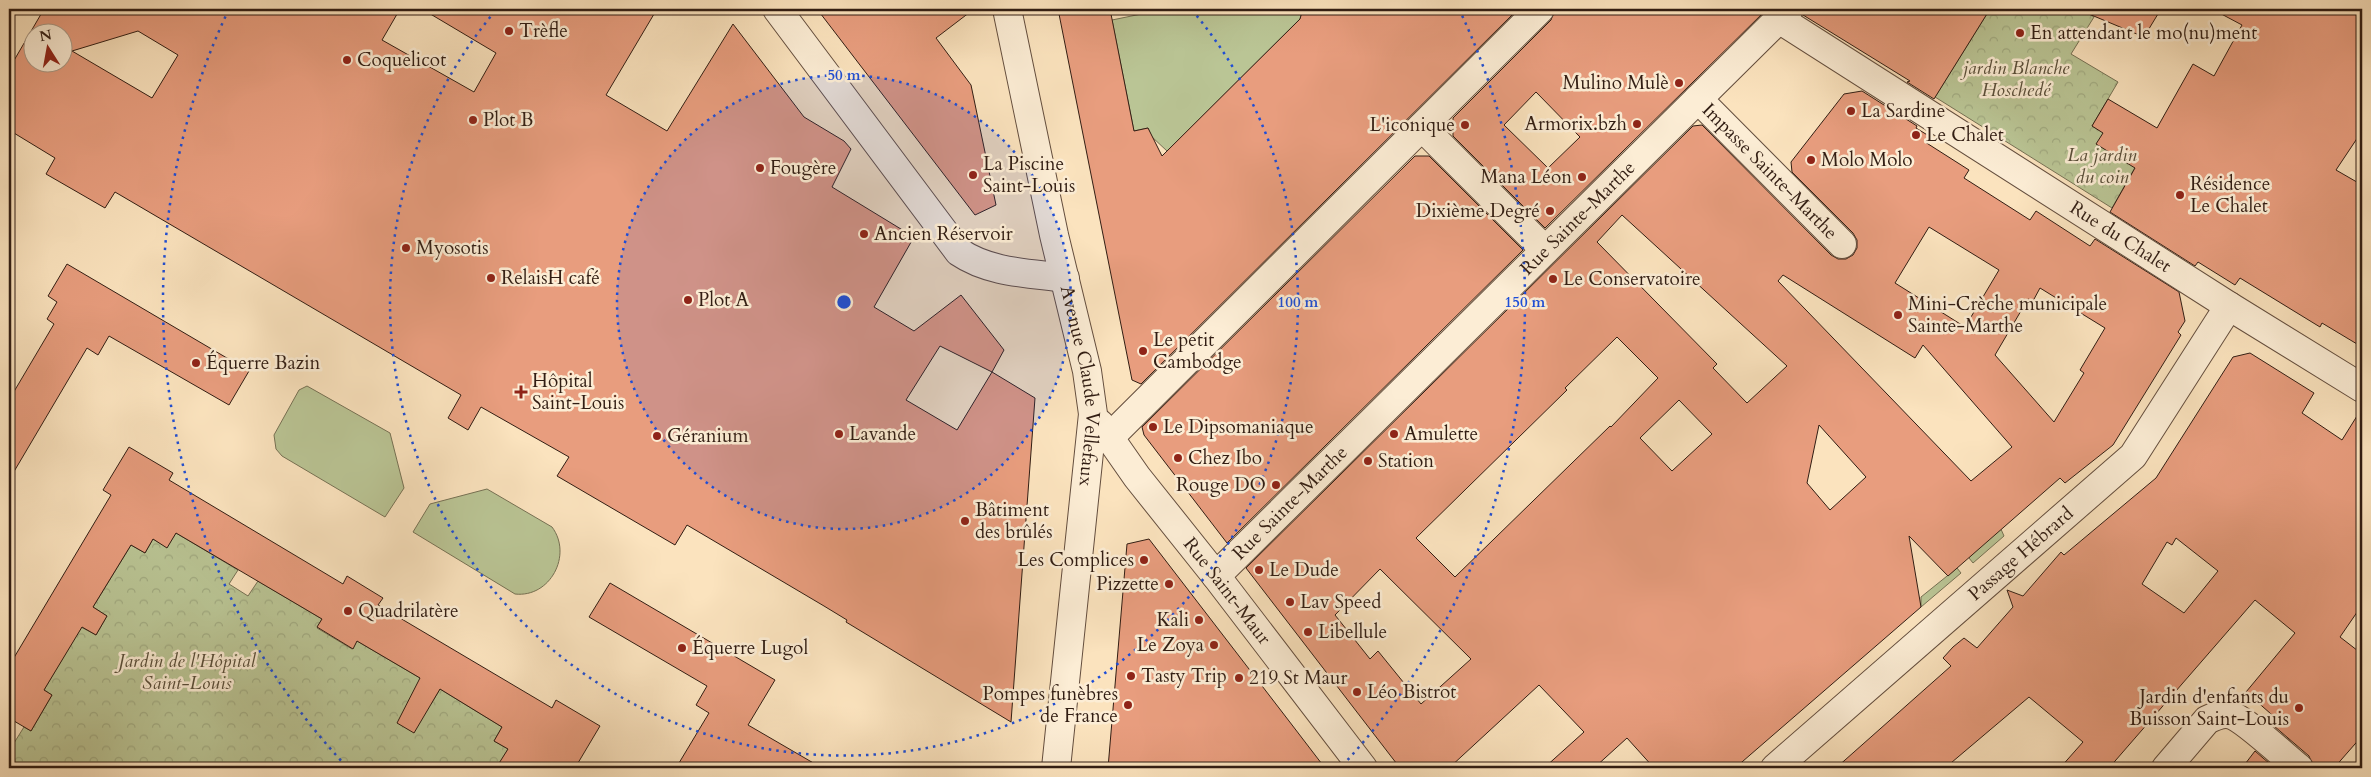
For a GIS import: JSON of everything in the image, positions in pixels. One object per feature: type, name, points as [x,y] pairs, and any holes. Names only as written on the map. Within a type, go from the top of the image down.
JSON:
[{"type":"street","points":[[777,9],[959,252],[990,268],[1065,278]]},
{"type":"street","name":"Avenue Claude Vellefaux","points":[[1007,9],[1052,227],[1087,371],[1093,414],[1056,768]]},
{"type":"street","points":[[1110,438],[1540,9]]},
{"type":"street","name":"Rue Sainte-Marthe","points":[[1216,576],[1784,14]]},
{"type":"street","name":"Rue du Chalet","points":[[1784,14],[2229,306],[2362,388]]},
{"type":"street","name":"Impasse Sainte-Marthe","points":[[1698,99],[1842,244]]},
{"type":"street","points":[[1422,127],[1545,250]]},
{"type":"street","name":"Passage Hébrard","points":[[1775,768],[2133,456],[2229,306]]},
{"type":"street","name":"Rue Saint-Maur","points":[[1093,414],[1137,477],[1216,576],[1363,768]]},
{"type":"street","points":[[2166,768],[2207,720],[2216,715],[2227,714],[2244,723],[2299,768]]},
{"type":"green space","points":[[1151,9],[1303,9],[1300,19],[1167,151],[1151,136],[1148,128],[1134,131],[1112,20],[1151,12]]},
{"type":"green space","name":"jardin Blanche Hoschedé","points":[[1990,9],[2081,9],[2094,17],[2071,54],[2118,82],[2092,126],[2142,155],[2112,208],[1935,97]]},
{"type":"green space","points":[[307,386],[390,433],[404,488],[385,517],[282,456],[276,449],[274,435],[299,390]]},
{"type":"green space","points":[[487,489],[552,527],[558,538],[559,562],[548,582],[538,589],[528,593],[515,594],[413,532],[430,504]]},
{"type":"green space","points":[[2000,527],[2004,536],[1973,563],[1969,558]]},
{"type":"green space","name":"Jardin de l'Hôpital Saint-Louis","points":[[176,533],[238,570],[229,584],[248,596],[258,581],[322,619],[317,628],[352,649],[357,641],[420,678],[431,704],[440,689],[502,727],[494,741],[508,749],[500,763],[507,768],[9,768],[9,751],[24,727],[31,731],[52,695],[44,690],[81,627],[96,635],[107,616],[93,607],[131,545],[145,553],[153,539],[167,547]]},
{"type":"green space","points":[[1957,568],[1961,573],[1921,607],[1921,597]]},
{"type":"building","points":[[44,9],[400,9],[382,40],[474,92],[496,53],[422,9],[657,9],[606,95],[667,131],[733,24],[804,117],[844,141],[851,149],[832,187],[914,237],[874,307],[914,331],[961,295],[1004,350],[992,372],[1035,398],[1011,722],[846,622],[847,620],[824,606],[687,525],[675,545],[557,476],[569,457],[481,407],[468,430],[448,418],[461,395],[115,192],[105,208],[46,174],[55,158],[9,130],[9,69],[22,47],[22,72],[72,72],[72,51],[72,22],[36,22]],"holes":[[[138,31],[178,55],[152,98],[72,51]],[[940,346],[992,372],[957,430],[906,400]]]},
{"type":"building","points":[[817,9],[974,9],[936,38],[971,85],[996,205],[975,215]]},
{"type":"building","points":[[1058,9],[1110,9],[1134,131],[1148,128],[1162,156],[1300,19],[1302,12],[1413,14],[1413,9],[1518,9],[1141,384],[1132,380]]},
{"type":"building","points":[[1555,9],[1767,9],[1545,228],[1453,136],[1453,118],[1551,20]],"holes":[[[1536,92],[1580,137],[1548,168],[1504,125]]]},
{"type":"building","points":[[1804,9],[1990,9],[1934,99],[1907,82],[1910,81],[1803,15]]},
{"type":"building","points":[[2077,9],[2161,9],[2144,37]]},
{"type":"building","points":[[2212,9],[2362,9],[2362,131],[2336,170],[2362,185],[2362,347],[2322,323],[2320,327],[2240,278],[2235,285],[2198,262],[2195,266],[2110,212],[2135,168],[2096,144],[2103,133],[2092,126],[2108,99],[2157,128],[2193,64],[2214,76],[2242,25]]},
{"type":"building","points":[[1862,91],[1917,126],[1916,128],[1929,136],[1925,142],[1969,170],[1964,178],[2030,220],[2036,211],[2090,246],[2095,239],[2179,292],[2185,321],[2178,332],[2181,335],[2113,445],[2065,483],[2060,478],[1948,576],[1909,536],[1921,607],[1735,768],[1654,768],[1627,738],[1594,768],[1544,768],[1584,732],[1539,685],[1449,768],[1400,768],[1246,568],[1693,126],[1702,125],[1831,255],[1838,259],[1846,259],[1853,255],[1857,248],[1857,240],[1853,233],[1792,172],[1791,162],[1844,94]],"holes":[[[1622,215],[1787,366],[1747,403],[1713,368],[1717,364],[1597,242]],[[1929,227],[1999,270],[1965,327],[1895,283]],[[1783,275],[1915,358],[1923,345],[2012,447],[1971,481],[1778,281]],[[2040,288],[2105,328],[2080,370],[2084,373],[2054,422],[1995,355],[2028,299],[2033,301]],[[1617,337],[1658,378],[1611,427],[1455,577],[1416,538],[1567,390],[1565,388]],[[1679,400],[1712,434],[1672,471],[1640,438]],[[1819,425],[1866,477],[1830,510],[1807,483]],[[1380,569],[1471,659],[1421,704],[1378,651],[1370,659],[1335,615]]]},
{"type":"building","points":[[1415,156],[1429,156],[1523,250],[1227,543],[1144,435],[1142,427]]},
{"type":"building","name":"Équerre Bazin","points":[[67,264],[249,371],[229,405],[109,336],[98,355],[87,348],[9,480],[9,400],[54,324],[47,319],[57,302],[48,296]]},
{"type":"building","points":[[2250,353],[2314,393],[2302,413],[2342,440],[2362,408],[2362,605],[2340,637],[2362,654],[2362,736],[2334,768],[2314,768],[2309,756],[2274,726],[2279,721],[2246,692],[2295,633],[2255,600],[2109,768],[2060,768],[2083,742],[2029,697],[1945,768],[1836,768],[1951,666],[1943,658],[1953,647],[1964,638],[1977,648],[2013,607],[2007,590],[2023,596],[2061,552],[2064,555],[2156,478],[2233,357]],"holes":[[[2176,538],[2218,571],[2184,613],[2142,584],[2167,542],[2172,545]]]},
{"type":"building","name":"Quadrilatère","points":[[129,447],[173,473],[169,480],[343,584],[347,576],[383,598],[378,605],[552,708],[556,700],[600,726],[575,768],[496,768],[508,749],[494,741],[502,727],[440,689],[414,733],[397,723],[420,678],[357,641],[353,649],[317,627],[322,619],[176,533],[167,548],[153,539],[145,553],[131,545],[93,607],[107,616],[96,635],[82,627],[44,690],[52,695],[31,731],[9,718],[9,666],[111,495],[103,490]]},
{"type":"building","points":[[1149,539],[1325,768],[1108,768],[1127,544]]},
{"type":"building","name":"Équerre Lugol","points":[[610,583],[775,680],[748,725],[822,768],[676,768],[709,713],[696,705],[707,686],[589,617]]},
{"type":"building","points":[[2255,751],[2263,758],[2275,768],[2242,768]]},
{"type":"place","name":"Trèfle","points":[[509,31]]},
{"type":"place","name":"En attendant le mo(nu)ment","points":[[2020,33]]},
{"type":"place","name":"Coquelicot","points":[[347,60]]},
{"type":"place","name":"Mulino Mulè","points":[[1679,83]]},
{"type":"place","name":"La Sardine","points":[[1851,111]]},
{"type":"place","name":"Plot B","points":[[473,120]]},
{"type":"place","name":"Armorix.bzh","points":[[1637,124]]},
{"type":"place","name":"L'iconique","points":[[1465,125]]},
{"type":"place","name":"Le Chalet","points":[[1916,135]]},
{"type":"place","name":"Molo Molo","points":[[1811,160]]},
{"type":"place","name":"Fougère","points":[[760,168]]},
{"type":"place","name":"La Piscine Saint-Louis","points":[[973,175]]},
{"type":"place","name":"Mana Léon","points":[[1582,177]]},
{"type":"place","name":"Résidence Le Chalet","points":[[2180,195]]},
{"type":"place","name":"Dixième Degré","points":[[1550,211]]},
{"type":"place","name":"Ancien Réservoir","points":[[864,234]]},
{"type":"place","name":"Myosotis","points":[[406,248]]},
{"type":"place","name":"RelaisH café","points":[[491,278]]},
{"type":"place","name":"Le Conservatoire","points":[[1553,279]]},
{"type":"place","name":"Plot A","points":[[688,300]]},
{"type":"place","name":"Mini-Crèche municipale Sainte-Marthe","points":[[1898,315]]},
{"type":"place","name":"Le petit Cambodge","points":[[1143,351]]},
{"type":"place","name":"Équerre Bazin","points":[[196,363]]},
{"type":"place","name":"Hôpital Saint-Louis","points":[[521,392]]},
{"type":"place","name":"Le Dipsomaniaque","points":[[1153,427]]},
{"type":"place","name":"Lavande","points":[[839,434]]},
{"type":"place","name":"Amulette","points":[[1394,434]]},
{"type":"place","name":"Géranium","points":[[657,436]]},
{"type":"place","name":"Chez Ibo","points":[[1178,458]]},
{"type":"place","name":"Station","points":[[1368,461]]},
{"type":"place","name":"Rouge DO","points":[[1276,485]]},
{"type":"place","name":"Bâtiment des brûlés","points":[[965,521]]},
{"type":"place","name":"Les Complices","points":[[1144,560]]},
{"type":"place","name":"Le Dude","points":[[1259,570]]},
{"type":"place","name":"Pizzette","points":[[1169,584]]},
{"type":"place","name":"Lav Speed","points":[[1290,602]]},
{"type":"place","name":"Quadrilatère","points":[[348,611]]},
{"type":"place","name":"Kali","points":[[1199,620]]},
{"type":"place","name":"Libellule","points":[[1308,632]]},
{"type":"place","name":"Le Zoya","points":[[1214,645]]},
{"type":"place","name":"Équerre Lugol","points":[[682,648]]},
{"type":"place","name":"Tasty Trip","points":[[1131,676]]},
{"type":"place","name":"219 St Maur","points":[[1239,678]]},
{"type":"place","name":"Léo Bistrot","points":[[1357,692]]},
{"type":"place","name":"Pompes funèbres de France","points":[[1128,705]]},
{"type":"place","name":"Jardin d'enfants du Buisson Saint-Louis","points":[[2299,708]]},
{"type":"park label","name":"La jardin du coin","points":[[2102,166]]}]
